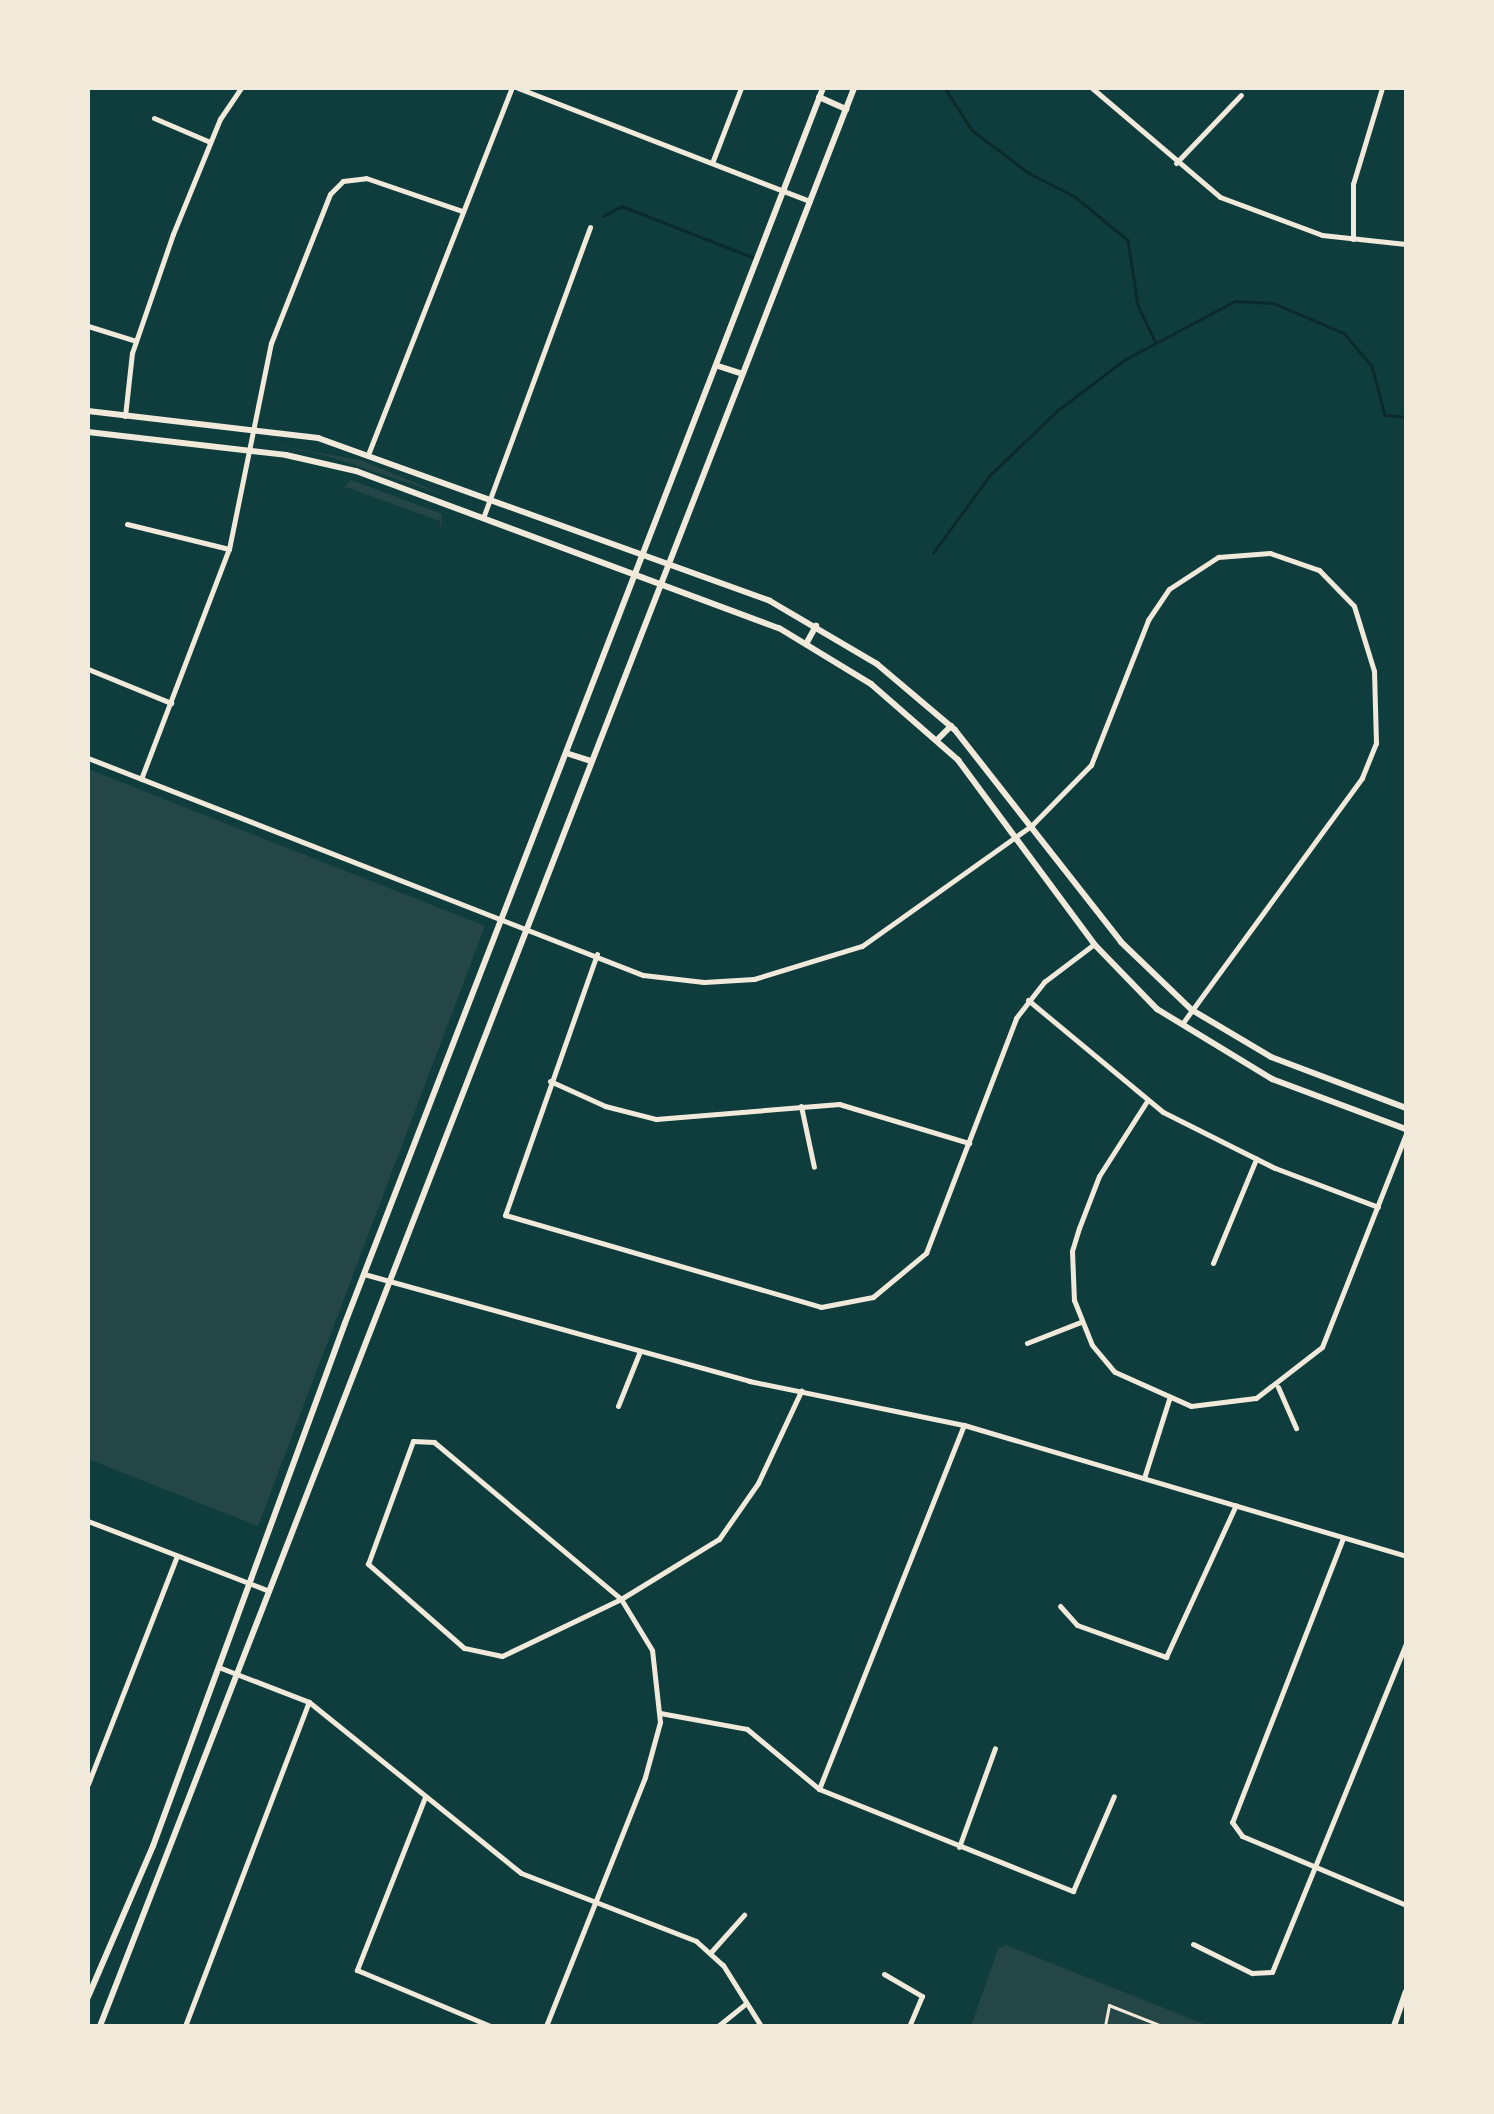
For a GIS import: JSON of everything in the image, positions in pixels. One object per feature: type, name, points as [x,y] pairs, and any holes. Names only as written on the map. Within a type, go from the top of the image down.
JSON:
[{"type":"main road","points":[[88,1997],[113,1948],[221,1668],[364,1274],[823,88]]},
{"type":"main road","points":[[100,2026],[666,562],[854,88]]},
{"type":"main road","points":[[820,97],[846,109]]},
{"type":"main road","points":[[718,366],[742,374]]},
{"type":"main road","points":[[88,412],[256,428],[369,452],[646,553],[816,626],[877,664],[951,726],[1121,942],[1192,1010],[1271,1057],[1406,1108]]},
{"type":"main road","points":[[88,432],[252,451],[356,472],[660,579],[806,644],[871,684],[937,740],[1016,836],[1094,944],[1180,1026],[1272,1080],[1406,1132]]},
{"type":"main road","points":[[806,644],[816,626]]},
{"type":"main road","points":[[937,740],[951,726]]},
{"type":"main road","points":[[566,752],[590,761]]},
{"type":"main road","points":[[1394,2026],[1406,1992]]},
{"type":"street","points":[[125,416],[136,340],[210,142],[242,88]]},
{"type":"street","points":[[369,452],[462,211],[515,88],[810,201]]},
{"type":"street","points":[[712,163],[741,88]]},
{"type":"street","points":[[1092,88],[1176,163],[1220,196],[1298,227],[1353,239],[1406,244]]},
{"type":"street","points":[[1353,239],[1353,184],[1382,88]]},
{"type":"street","points":[[1176,163],[1240,94]]},
{"type":"street","points":[[154,118],[210,142]]},
{"type":"street","points":[[141,779],[229,549],[271,343],[334,188],[353,178],[380,180],[462,211]]},
{"type":"street","points":[[483,518],[590,227]]},
{"type":"street","points":[[88,326],[136,340]]},
{"type":"street","points":[[127,524],[229,549]]},
{"type":"street","points":[[88,758],[643,975],[704,982],[816,964],[901,923],[1032,825],[1091,765],[1148,620],[1182,578],[1218,557],[1270,552],[1315,568],[1346,594],[1364,624],[1379,722],[1370,762],[1180,1026]]},
{"type":"street","points":[[88,669],[171,704]]},
{"type":"street","points":[[597,954],[505,1215],[806,1306],[873,1297],[905,1277],[938,1230],[1009,1032],[1028,1000],[1094,944]]},
{"type":"street","points":[[1028,1000],[1147,1102],[1256,1160],[1378,1207]]},
{"type":"street","points":[[550,1081],[605,1106],[656,1119],[709,1120],[800,1105],[854,1107],[969,1144]]},
{"type":"street","points":[[1147,1102],[1099,1176],[1072,1251],[1081,1322],[1115,1372],[1169,1399],[1214,1407],[1278,1387],[1331,1332],[1406,1132]]},
{"type":"street","points":[[800,1105],[814,1167]]},
{"type":"street","points":[[1214,1263],[1256,1160]]},
{"type":"street","points":[[364,1274],[800,1391],[964,1425],[1406,1556]]},
{"type":"street","points":[[1027,1343],[1081,1322]]},
{"type":"street","points":[[618,1406],[640,1350]]},
{"type":"street","points":[[1278,1387],[1296,1428]]},
{"type":"street","points":[[546,2026],[645,1778],[660,1713],[652,1650],[621,1599],[434,1442],[410,1446],[368,1564],[464,1648],[502,1656],[621,1599],[719,1540],[758,1483],[800,1391]]},
{"type":"street","points":[[1144,1478],[1169,1399]]},
{"type":"street","points":[[819,1789],[964,1425]]},
{"type":"street","points":[[1060,1606],[1077,1625],[1166,1657],[1236,1505]]},
{"type":"street","points":[[88,1521],[270,1591]]},
{"type":"street","points":[[1343,1538],[1232,1822],[1242,1836],[1406,1905]]},
{"type":"street","points":[[88,1782],[177,1556]]},
{"type":"street","points":[[1194,1944],[1268,1976],[1406,1643]]},
{"type":"street","points":[[221,1668],[309,1702],[521,1873],[594,1904],[671,1930],[711,1952],[761,2026]]},
{"type":"street","points":[[186,2026],[309,1702]]},
{"type":"street","points":[[660,1713],[760,1734],[819,1789],[1073,1892],[1114,1796]]},
{"type":"street","points":[[959,1847],[995,1748]]},
{"type":"street","points":[[425,1797],[357,1970],[490,2026]]},
{"type":"street","points":[[711,1952],[744,1915]]},
{"type":"street","points":[[884,1974],[922,1996],[909,2026]]},
{"type":"street","points":[[718,2026],[746,2003]]},
{"type":"lane","points":[[1105,2026],[1110,2005],[1162,2026]]},
{"type":"lane","points":[[1142,2026],[1146,2020]]},
{"type":"shaded area","points":[[269,444],[361,460],[447,496],[327,456]]},
{"type":"shaded area","points":[[351,480],[442,514],[441,530],[440,521],[346,487],[340,491]]},
{"type":"shaded area","points":[[88,769],[485,926],[258,1526],[88,1459]]},
{"type":"shaded area","points":[[1006,1945],[1209,2026],[971,2026],[998,1949]]},
{"type":"waterway","points":[[945,88],[972,130],[1029,173],[1074,196],[1128,240],[1138,305],[1156,343]]},
{"type":"waterway","points":[[603,216],[622,206],[757,259]]},
{"type":"waterway","points":[[933,553],[990,475],[1058,410],[1124,360],[1235,301],[1273,303],[1344,333],[1372,366],[1385,415],[1406,417]]}]
